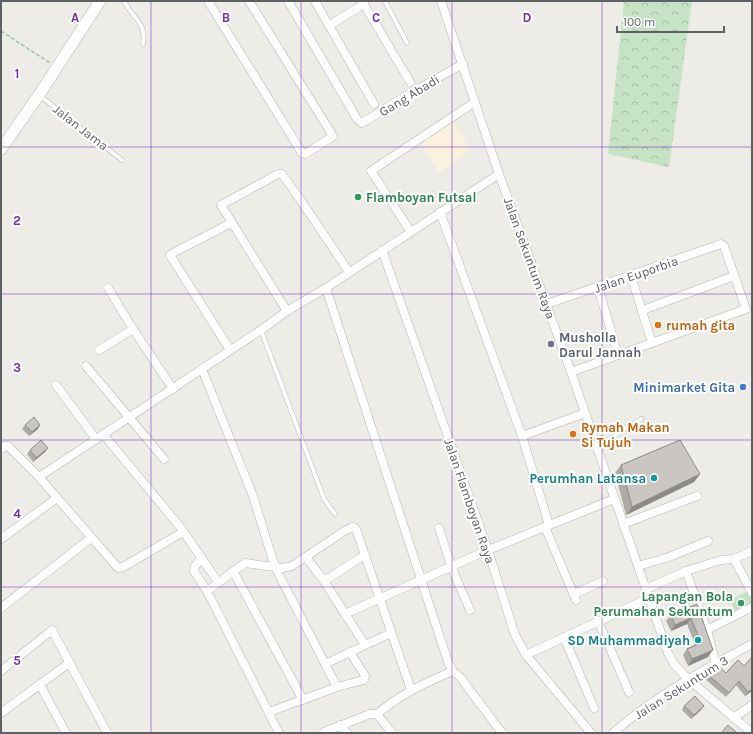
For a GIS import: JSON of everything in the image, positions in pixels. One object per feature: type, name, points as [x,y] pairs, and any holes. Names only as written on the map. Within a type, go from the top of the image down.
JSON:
[{"type":"main road","points":[[1,149],[39,95],[100,1]]},
{"type":"street","points":[[208,1],[302,153],[305,154],[333,136],[249,1]]},
{"type":"street","name":"Gang Abadi","points":[[288,1],[360,122],[364,122],[414,91],[463,64]]},
{"type":"street","points":[[315,1],[374,104]]},
{"type":"street","name":"Jalan Sekuntum Raya","points":[[441,1],[499,174],[571,372],[668,653],[688,680],[752,733]]},
{"type":"street","points":[[330,25],[363,2],[410,82]]},
{"type":"street","points":[[411,232],[371,171],[475,102]]},
{"type":"street","points":[[287,310],[221,205],[278,174],[282,174],[349,272]]},
{"type":"street","points":[[39,477],[261,330],[287,310],[326,288],[499,174]]},
{"type":"street","points":[[440,212],[522,436],[547,526],[575,597],[603,581]]},
{"type":"street","points":[[230,350],[170,255],[231,223]]},
{"type":"street","name":"Jalan Euporbia","points":[[547,304],[722,244],[734,276]]},
{"type":"street","name":"Jalan Flamboyan Raya","points":[[382,250],[488,550],[515,635],[526,655],[591,733]]},
{"type":"street","points":[[631,276],[643,310],[652,343]]},
{"type":"street","points":[[571,372],[746,309],[734,276],[643,310]]},
{"type":"street","points":[[598,287],[618,355]]},
{"type":"street","points":[[108,288],[173,389]]},
{"type":"street","points":[[326,288],[448,662],[453,671],[460,677],[502,733]]},
{"type":"street","points":[[100,350],[133,329]]},
{"type":"street","points":[[86,366],[164,459]]},
{"type":"street","points":[[202,369],[252,496],[276,567],[337,687]]},
{"type":"street","points":[[56,385],[183,532],[218,582]]},
{"type":"street","points":[[522,436],[585,413]]},
{"type":"street","points":[[1,449],[8,446],[39,477],[116,566],[121,568],[183,532]]},
{"type":"street","points":[[623,524],[697,496]]},
{"type":"street","points":[[1,539],[57,498]]},
{"type":"street","points":[[345,614],[488,550],[614,499]]},
{"type":"street","points":[[207,591],[233,570],[245,563],[276,567],[292,566],[352,527],[356,529],[411,690]]},
{"type":"street","points":[[439,528],[451,566],[470,610]]},
{"type":"street","points":[[1,608],[91,538]]},
{"type":"street","points":[[638,566],[669,557],[708,541]]},
{"type":"street","points":[[646,589],[686,571],[721,560],[734,559],[752,551]]},
{"type":"street","points":[[324,581],[365,555]]},
{"type":"street","points":[[306,557],[324,581],[365,645]]},
{"type":"street","points":[[202,558],[194,570],[207,591],[280,733]]},
{"type":"street","points":[[734,559],[752,593]]},
{"type":"street","points":[[233,570],[303,700]]},
{"type":"street","points":[[686,571],[707,630],[716,664]]},
{"type":"street","points":[[526,655],[649,598]]},
{"type":"street","points":[[707,630],[752,607]]},
{"type":"street","points":[[598,621],[629,692]]},
{"type":"street","points":[[1,671],[52,630],[107,733]]},
{"type":"street","points":[[325,664],[391,633]]},
{"type":"street","points":[[564,637],[594,708]]},
{"type":"street","name":"Jalan Sekuntum 3","points":[[613,733],[644,708],[688,680],[752,644]]},
{"type":"street","points":[[269,712],[337,687],[364,680],[366,676],[350,652]]},
{"type":"street","points":[[1,713],[69,664]]},
{"type":"street","points":[[324,732],[370,714],[377,714],[411,690],[453,671]]},
{"type":"street","points":[[40,685],[66,733]]},
{"type":"street","points":[[733,718],[752,705]]},
{"type":"street","points":[[377,714],[392,733]]},
{"type":"street","points":[[340,725],[347,733]]},
{"type":"lane","points":[[124,1],[142,27],[144,36],[143,44]]},
{"type":"lane","points":[[386,1],[407,43]]},
{"type":"lane","name":"Jalan Jama","points":[[39,95],[122,160]]},
{"type":"lane","points":[[261,330],[324,499],[334,514]]},
{"type":"lane","points":[[597,448],[641,419]]},
{"type":"path","points":[[1,31],[57,68]]},
{"type":"shaded area","points":[[453,121],[470,149],[439,173],[421,143]]},
{"type":"green space","points":[[624,1],[692,1],[669,167],[608,154]]},
{"type":"green space","name":"Lapangan Bola Perumahan Sekuntum","points":[[748,591],[752,599],[752,605],[736,613],[730,600]]},
{"type":"building","points":[[34,417],[40,425],[32,432],[25,425]]},
{"type":"building","points":[[41,440],[48,448],[36,458],[30,450]]},
{"type":"building","name":"Perumhan Latansa","points":[[680,440],[700,474],[632,507],[621,465]]},
{"type":"building","points":[[697,604],[713,650],[692,659],[687,649],[701,643],[691,618],[675,625],[671,615]]},
{"type":"building","points":[[752,657],[752,689],[748,692],[739,681],[729,693],[707,674],[718,666],[726,673],[738,660],[744,666]]},
{"type":"building","points":[[695,696],[704,706],[694,715],[684,706]]},
{"type":"building","points":[[728,725],[736,732],[721,733]]},
{"type":"place","name":"Flamboyan Futsal","points":[[358,197]]},
{"type":"place","name":"rumah gita","points":[[658,325]]},
{"type":"place","name":"Musholla Darul Jannah","points":[[551,344]]},
{"type":"place","name":"Minimarket Gita","points":[[743,387]]},
{"type":"place","name":"Rymah Makan Si Tujuh","points":[[573,434]]},
{"type":"place","name":"Perumhan Latansa","points":[[654,478]]},
{"type":"place","name":"Lapangan Bola Perumahan Sekuntum","points":[[741,603]]},
{"type":"place","name":"SD Muhammadiyah","points":[[698,640]]}]
